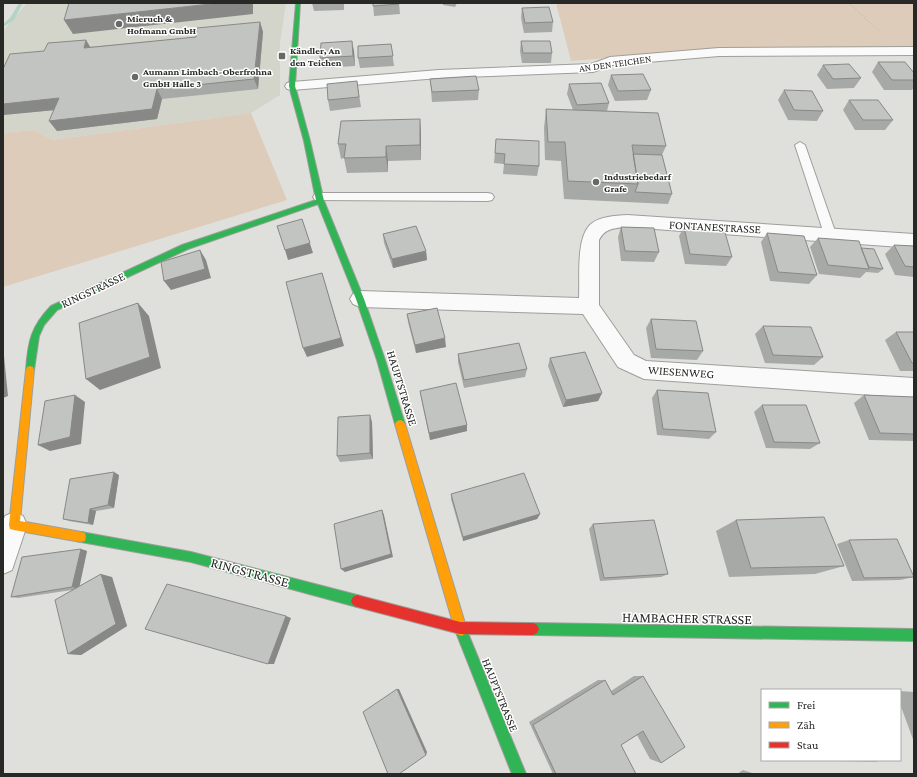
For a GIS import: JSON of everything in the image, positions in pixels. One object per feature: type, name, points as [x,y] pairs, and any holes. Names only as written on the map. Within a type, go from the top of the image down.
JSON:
[{"type":"street","name":"HAUPTSTRASSE","points":[[298,3],[292,86],[307,141],[320,199],[360,299],[382,360],[460,628],[519,774]]},
{"type":"street","name":"AN DEN TEICHEN","points":[[292,86],[439,74],[593,68],[610,62],[719,52],[914,51]]},
{"type":"street","name":"RINGSTRASSE","points":[[3,561],[14,525],[33,337],[41,320],[54,308],[185,248],[320,199]]},
{"type":"street","name":"FONTANESTRASSE","points":[[590,306],[590,240],[596,228],[610,222],[627,221],[914,241]]},
{"type":"street","points":[[360,299],[590,306]]},
{"type":"street","name":"WIESENWEG","points":[[590,306],[626,360],[644,370],[914,388]]},
{"type":"street","name":"RINGSTRASSE","points":[[14,525],[191,556],[460,628]]},
{"type":"street","name":"HAMBACHER STRASSE","points":[[460,628],[914,635]]},
{"type":"lane","points":[[800,145],[830,234]]},
{"type":"lane","points":[[320,199],[488,197]]},
{"type":"path","points":[[849,3],[880,32],[894,51]]},
{"type":"shaded area","points":[[27,3],[286,3],[280,43],[280,95],[251,113],[53,140],[33,130],[3,133],[3,31]]},
{"type":"shaded area","points":[[556,3],[914,3],[914,51],[709,50],[571,61]]},
{"type":"shaded area","points":[[251,113],[287,200],[3,287],[3,133],[33,130],[53,140]]},
{"type":"building","points":[[69,3],[220,3],[64,20]]},
{"type":"building","points":[[373,3],[399,3],[399,4],[373,6]]},
{"type":"building","points":[[549,7],[553,22],[525,23],[522,8]]},
{"type":"building","name":"Aumann Limbach-Oberfrohna GmbH Halle 3","points":[[260,22],[254,79],[157,89],[152,109],[49,121],[59,98],[3,104],[3,69],[10,54],[44,51],[48,43],[86,40],[84,48],[196,37],[197,28]]},
{"type":"building","points":[[352,41],[353,56],[320,58],[321,43]]},
{"type":"building","points":[[521,41],[550,41],[552,53],[523,53]]},
{"type":"building","points":[[391,44],[393,56],[358,58],[358,46]]},
{"type":"building","points":[[878,62],[905,62],[914,73],[914,80],[892,80]]},
{"type":"building","points":[[849,64],[861,78],[833,79],[823,65]]},
{"type":"building","points":[[643,74],[651,90],[618,91],[611,75]]},
{"type":"building","points":[[476,76],[479,90],[432,92],[430,79]]},
{"type":"building","points":[[357,81],[359,97],[328,100],[327,84]]},
{"type":"building","points":[[601,83],[609,103],[577,105],[569,84]]},
{"type":"building","points":[[784,90],[812,91],[823,111],[794,110]]},
{"type":"building","points":[[849,100],[878,100],[893,120],[863,120]]},
{"type":"building","name":"Industriebedarf Grafe","points":[[546,109],[658,113],[666,146],[632,145],[638,184],[568,181],[565,142],[548,142]]},
{"type":"building","points":[[420,119],[420,145],[386,146],[386,157],[344,158],[346,144],[338,144],[341,121]]},
{"type":"building","points":[[496,139],[539,141],[539,166],[504,164],[505,154],[495,153]]},
{"type":"building","points":[[633,154],[662,155],[672,194],[635,192],[638,184]]},
{"type":"building","points":[[302,219],[310,243],[285,250],[277,226]]},
{"type":"building","points":[[416,226],[426,251],[392,259],[383,234]]},
{"type":"building","points":[[621,227],[654,228],[659,252],[625,251]]},
{"type":"building","points":[[684,227],[724,229],[732,257],[690,254]]},
{"type":"building","points":[[767,233],[804,236],[817,275],[778,272]]},
{"type":"building","points":[[818,238],[859,241],[869,269],[828,265]]},
{"type":"building","points":[[894,245],[914,246],[914,267],[905,266]]},
{"type":"building","points":[[861,248],[874,249],[883,269],[869,267]]},
{"type":"building","points":[[200,250],[205,269],[164,281],[161,262]]},
{"type":"building","points":[[322,273],[341,338],[303,348],[286,282]]},
{"type":"building","points":[[138,303],[150,357],[86,379],[79,323]]},
{"type":"building","points":[[437,308],[445,338],[415,345],[407,314]]},
{"type":"building","points":[[651,319],[696,321],[703,351],[656,349]]},
{"type":"building","points":[[763,326],[811,327],[823,357],[773,355]]},
{"type":"building","points":[[896,332],[914,332],[914,363],[912,363]]},
{"type":"building","points":[[519,343],[527,369],[464,380],[458,354]]},
{"type":"building","points":[[585,352],[602,393],[566,400],[550,358]]},
{"type":"building","points":[[456,383],[467,425],[429,433],[420,391]]},
{"type":"building","points":[[657,390],[708,393],[716,432],[663,429]]},
{"type":"building","points":[[75,395],[70,437],[38,445],[45,401]]},
{"type":"building","points":[[864,395],[914,397],[914,434],[880,433]]},
{"type":"building","points":[[762,405],[806,405],[820,443],[774,442]]},
{"type":"building","points":[[370,415],[370,453],[337,456],[338,417]]},
{"type":"building","points":[[114,472],[108,505],[90,509],[88,523],[63,519],[70,479]]},
{"type":"building","points":[[524,473],[540,514],[463,537],[451,494]]},
{"type":"building","points":[[382,510],[391,554],[341,569],[334,524]]},
{"type":"building","points":[[824,517],[844,566],[751,568],[736,520]]},
{"type":"building","points":[[654,520],[668,574],[604,578],[593,524]]},
{"type":"building","points":[[897,539],[914,577],[864,578],[849,540]]},
{"type":"building","points":[[81,549],[72,587],[11,597],[22,557]]},
{"type":"building","points":[[101,574],[116,624],[68,654],[55,600]]},
{"type":"building","points":[[167,584],[286,616],[268,664],[145,629]]},
{"type":"building","points":[[643,676],[685,747],[661,763],[643,731],[621,745],[636,774],[556,774],[533,725],[605,680],[613,695]]},
{"type":"building","points":[[397,689],[426,755],[399,774],[388,774],[363,712]]},
{"type":"waterway","points":[[3,26],[12,19],[21,3]]},
{"type":"traffic: fast","points":[[298,3],[292,86],[307,141],[320,201],[360,299],[381,360],[400,424]]},
{"type":"traffic: fast","points":[[30,370],[34,336],[41,323],[54,308],[185,247],[320,201]]},
{"type":"traffic: fast","points":[[81,537],[191,557],[357,601]]},
{"type":"traffic: fast","points":[[533,629],[914,635]]},
{"type":"traffic: fast","points":[[461,630],[519,774]]},
{"type":"traffic: slow","points":[[30,370],[14,525],[81,537]]},
{"type":"traffic: slow","points":[[400,424],[461,630]]},
{"type":"traffic: jam","points":[[357,601],[460,628],[533,629]]},
{"type":"place","name":"Mieruch & Hofmann GmbH","points":[[119,24]]},
{"type":"place","name":"Kändler, An den Teichen","points":[[282,56]]},
{"type":"place","name":"Aumann Limbach-Oberfrohna GmbH Halle 3","points":[[135,77]]},
{"type":"place","name":"Industriebedarf Grafe","points":[[596,182]]}]
